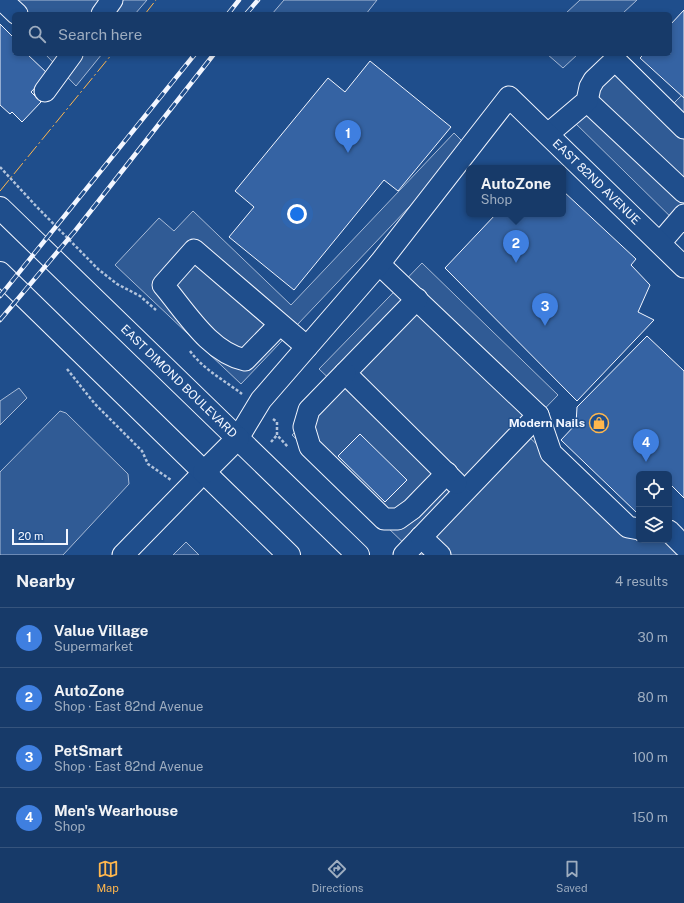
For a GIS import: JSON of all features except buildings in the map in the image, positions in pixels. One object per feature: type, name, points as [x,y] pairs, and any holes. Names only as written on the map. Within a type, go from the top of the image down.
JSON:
[{"type":"main road","name":"EAST DIMOND BOULEVARD","points":[[0,208],[358,555]]},
{"type":"main road","points":[[0,273],[289,555]]},
{"type":"main road","points":[[204,472],[238,438]]},
{"type":"street","points":[[2,0],[15,12]]},
{"type":"street","points":[[103,12],[112,0]]},
{"type":"street","points":[[45,91],[65,57]]},
{"type":"street","points":[[548,134],[587,101],[590,87],[594,80],[616,60],[684,128]]},
{"type":"street","name":"EAST 82ND AVENUE","points":[[379,264],[509,97],[684,267]]},
{"type":"street","points":[[587,101],[684,192]]},
{"type":"street","points":[[660,243],[684,215]]},
{"type":"street","points":[[280,324],[245,360],[235,358],[224,352],[203,333],[163,286],[194,250],[308,347]]},
{"type":"street","points":[[238,438],[257,407],[379,264],[538,415],[552,453],[628,527],[636,528]]},
{"type":"street","points":[[417,299],[309,410],[304,427],[310,447],[384,519],[398,519],[412,509],[447,473]]},
{"type":"street","points":[[345,373],[465,491]]},
{"type":"street","points":[[404,555],[538,415]]},
{"type":"street","points":[[123,555],[204,472]]},
{"type":"street","points":[[672,534],[684,546]]},
{"type":"street","points":[[421,537],[440,555]]},
{"type":"path","points":[[0,167],[98,269],[117,284],[140,296],[161,315]]},
{"type":"path","points":[[189,349],[197,361],[218,379],[228,383],[277,422],[277,435],[292,450]]},
{"type":"path","points":[[63,364],[95,404],[142,451],[148,464],[186,490]]},
{"type":"shaded area","points":[[0,0],[147,0],[137,12],[12,12]]},
{"type":"shaded area","points":[[284,0],[377,0],[368,12],[274,12]]},
{"type":"shaded area","points":[[580,0],[637,0],[624,12],[567,12]]},
{"type":"shaded area","points":[[47,56],[100,56],[76,86]]},
{"type":"shaded area","points":[[549,56],[576,56],[563,68]]},
{"type":"shaded area","points":[[620,56],[627,56],[674,103],[684,93],[684,230],[570,118]]},
{"type":"shaded area","points":[[454,133],[467,146],[241,384],[115,265],[159,218],[174,231],[193,211],[291,305]]},
{"type":"shaded area","points":[[422,263],[558,395],[523,431],[636,540],[636,543],[667,543],[679,555],[416,555],[292,435],[338,387],[319,369]]},
{"type":"shaded area","points":[[19,388],[27,398],[0,425],[0,401]]},
{"type":"shaded area","points":[[60,411],[66,413],[128,474],[129,484],[63,555],[0,555],[0,472]]},
{"type":"shaded area","points":[[186,542],[199,555],[173,555]]},
{"type":"railway","points":[[230,12],[239,0]]},
{"type":"railway","points":[[248,12],[258,0]]},
{"type":"railway","points":[[0,296],[193,56]]},
{"type":"railway","points":[[0,320],[75,231],[212,56]]},
{"type":"power","points":[[147,12],[156,0]]},
{"type":"power","points":[[0,191],[110,56]]},
{"type":"place","name":"Value Village","points":[[348,153]]},
{"type":"place","name":"AutoZone","points":[[516,263]]},
{"type":"place","name":"PetSmart","points":[[545,326]]},
{"type":"place","name":"Modern Nails","points":[[599,423]]},
{"type":"place","name":"Men's Wearhouse","points":[[646,462]]}]
